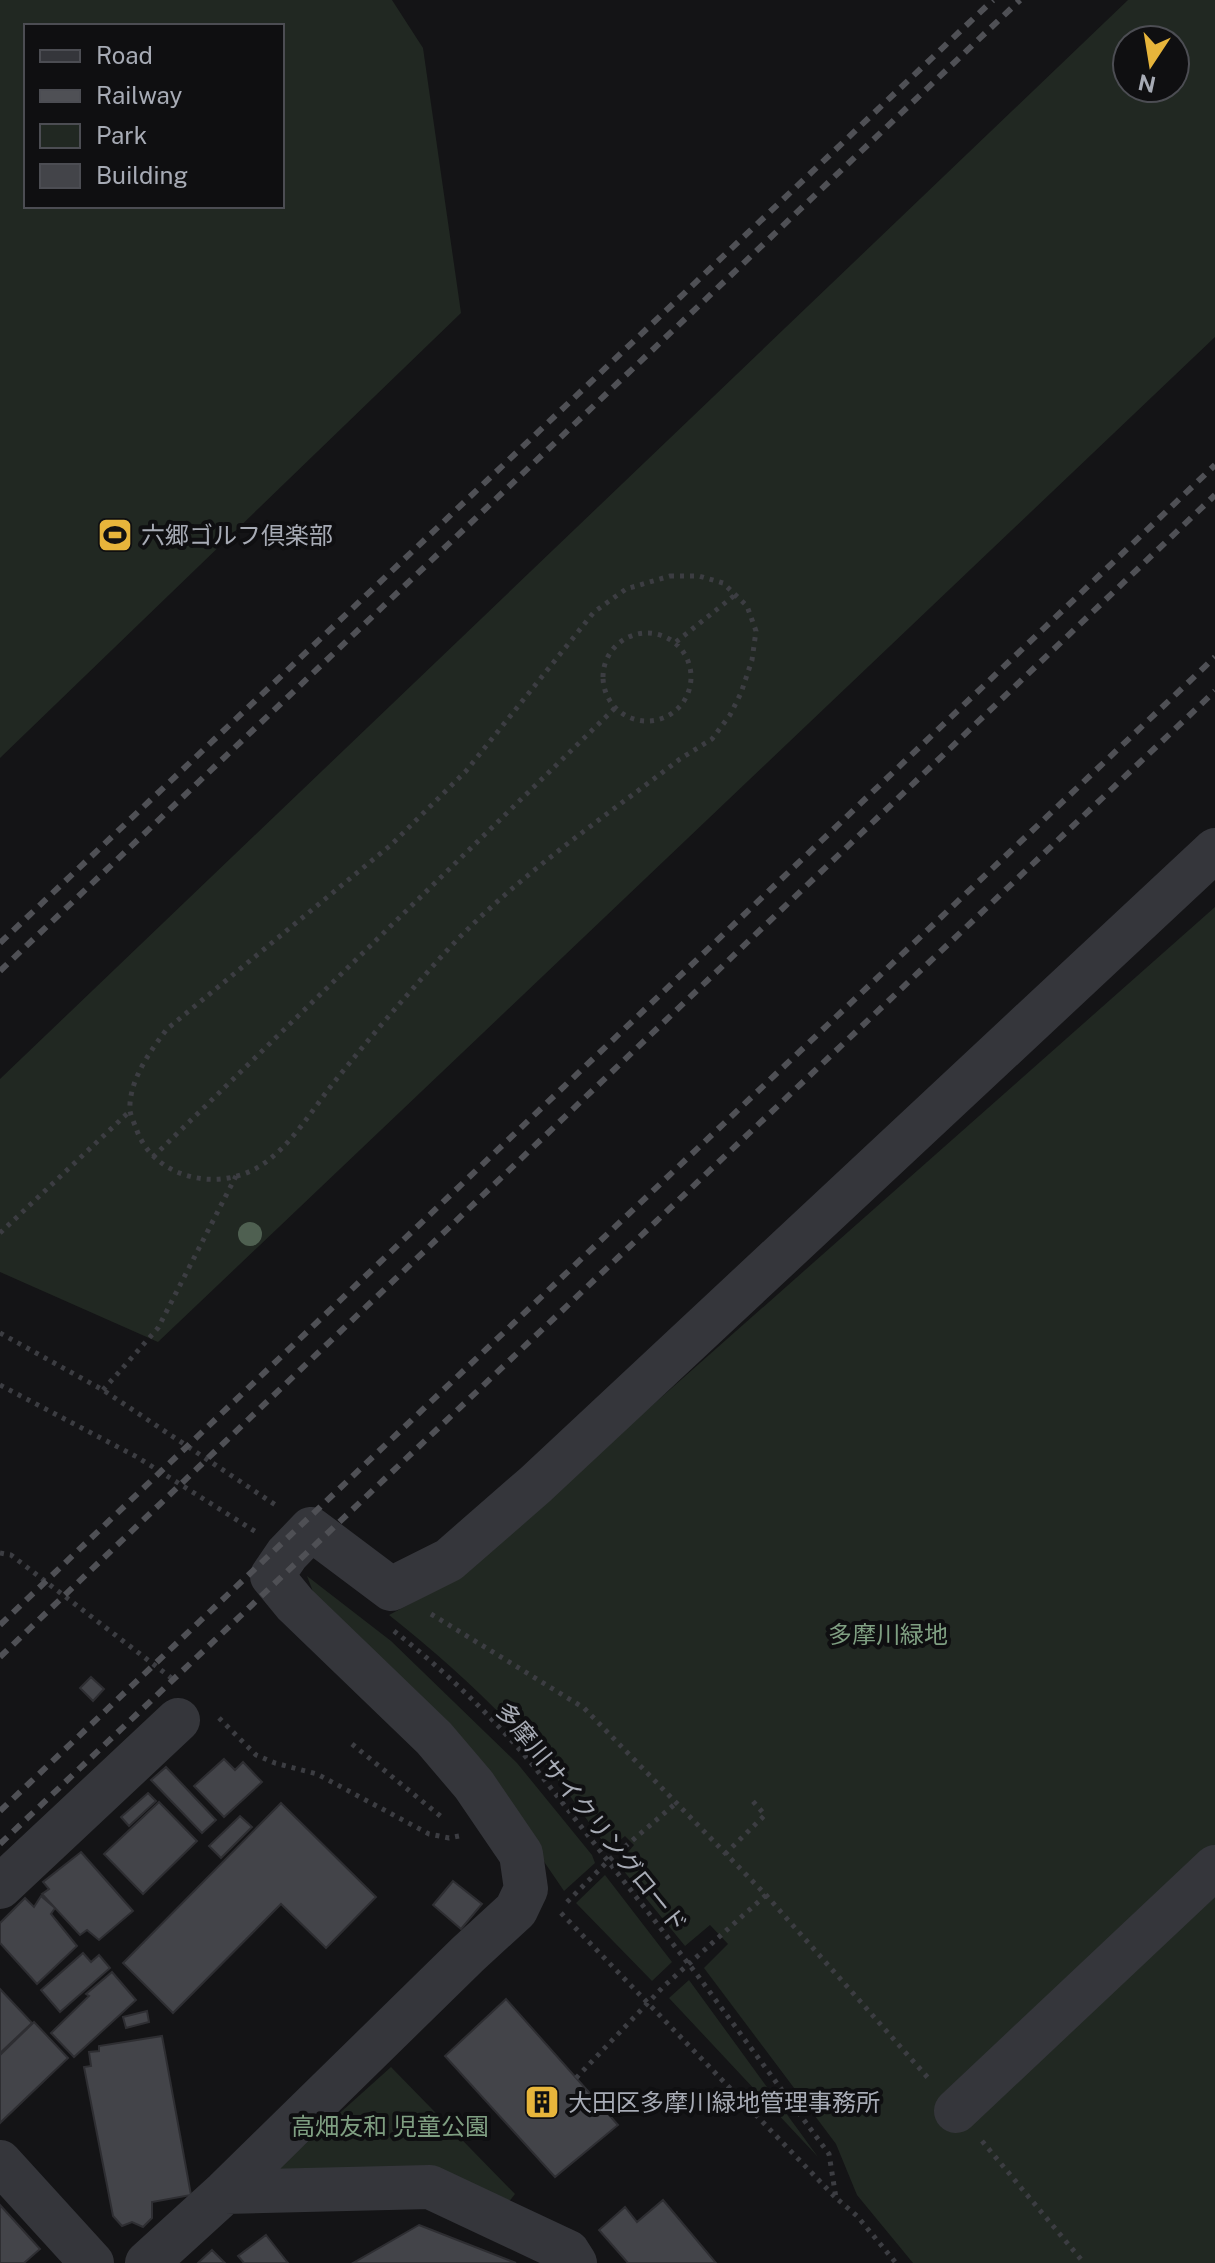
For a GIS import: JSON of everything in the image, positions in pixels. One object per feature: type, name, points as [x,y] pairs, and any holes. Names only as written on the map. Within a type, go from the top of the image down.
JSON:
[{"type":"street","points":[[147,2263],[225,2192],[516,1910],[526,1889],[521,1854],[474,1785],[434,1738],[295,1604],[272,1576],[299,1541],[392,1609],[489,1528],[1215,850]]},
{"type":"street","points":[[0,1887],[176,1701]]},
{"type":"street","points":[[956,2111],[1215,1867]]},
{"type":"street","points":[[0,2162],[92,2263]]},
{"type":"street","points":[[225,2192],[430,2187],[568,2252],[575,2263]]},
{"type":"path","points":[[670,576],[699,576],[723,583],[747,606],[756,631],[752,660],[730,715],[712,739],[668,768],[484,911],[373,1034],[289,1139],[263,1165],[236,1176],[200,1180],[175,1172],[153,1157],[138,1134],[130,1111],[135,1084],[146,1056],[167,1029],[392,844],[466,771],[594,612],[626,589],[670,576]]},
{"type":"path","points":[[676,642],[735,595]]},
{"type":"path","points":[[648,632],[676,642],[686,653],[692,681],[689,695],[680,707],[669,716],[655,721],[641,721],[615,708],[602,681],[610,652],[620,641],[633,634],[648,632]]},
{"type":"path","points":[[153,1157],[615,708]]},
{"type":"path","points":[[0,1233],[130,1111]]},
{"type":"path","points":[[103,1390],[158,1328],[236,1176]]},
{"type":"path","points":[[0,1333],[103,1390],[299,1541]]},
{"type":"path","points":[[0,1385],[137,1457],[233,1516],[299,1541]]},
{"type":"path","points":[[0,1553],[11,1555],[176,1701],[200,1701],[256,1755],[317,1774],[429,1834],[449,1838],[464,1835],[352,1744]]},
{"type":"path","points":[[392,1609],[584,1708],[766,1895],[956,2111],[1084,2263]]},
{"type":"path","name":"多摩川サイクリングロード","points":[[392,1609],[430,1659],[512,1739],[687,1963],[829,2154],[836,2198]]},
{"type":"path","points":[[725,1854],[765,1815],[750,1798]]},
{"type":"path","points":[[571,1898],[607,1862],[675,1804]]},
{"type":"path","points":[[576,2078],[647,2001],[766,1895]]},
{"type":"path","points":[[558,1910],[836,2198],[857,2216],[896,2263]]},
{"type":"green space","name":"六郷ゴルフ倶楽部","points":[[0,0],[392,0],[423,48],[461,313],[0,758]]},
{"type":"green space","points":[[1128,0],[1215,0],[1215,337],[158,1342],[0,1272],[0,1079]]},
{"type":"green space","name":"多摩川緑地","points":[[1215,907],[1215,2263],[913,2263],[857,2195],[836,2144],[704,1968],[728,1944],[710,1925],[685,1946],[618,1864],[634,1845],[625,1836],[609,1850],[525,1740],[450,1666],[389,1615],[455,1580]]},
{"type":"green space","points":[[307,1576],[391,1641],[517,1763],[592,1855],[595,1863],[564,1891],[500,1797],[315,1597]]},
{"type":"green space","points":[[605,1875],[672,1962],[652,1981],[576,1903]]},
{"type":"green space","points":[[689,1980],[818,2157],[669,1998]]},
{"type":"green space","name":"高畑友和 児童公園","points":[[391,2067],[515,2194],[508,2203],[273,2173]]},
{"type":"building","points":[[91,1677],[104,1689],[93,1701],[80,1688]]},
{"type":"building","points":[[224,1759],[235,1770],[243,1762],[262,1782],[224,1817],[194,1786]]},
{"type":"building","points":[[166,1767],[216,1820],[202,1833],[151,1780]]},
{"type":"building","points":[[148,1793],[156,1801],[129,1826],[121,1817]]},
{"type":"building","points":[[159,1802],[197,1841],[143,1894],[104,1854]]},
{"type":"building","points":[[281,1803],[376,1897],[326,1948],[281,1904],[173,2013],[123,1963]]},
{"type":"building","points":[[240,1816],[252,1827],[221,1858],[209,1846]]},
{"type":"building","points":[[81,1852],[133,1911],[99,1940],[87,1930],[80,1935],[42,1894],[49,1889],[43,1882]]},
{"type":"building","points":[[453,1881],[482,1904],[461,1929],[433,1905]]},
{"type":"building","points":[[41,1896],[55,1908],[51,1914],[77,1946],[37,1984],[0,1943],[0,1923],[25,1898],[34,1907]]},
{"type":"building","points":[[83,1953],[91,1962],[99,1955],[110,1968],[60,2012],[41,1990]]},
{"type":"building","points":[[112,1972],[136,2000],[74,2057],[51,2033],[89,1996],[86,1994]]},
{"type":"building","points":[[0,1989],[32,2023],[0,2053]]},
{"type":"building","name":"大田区多摩川緑地管理事務所","points":[[506,1999],[618,2125],[555,2177],[445,2056]]},
{"type":"building","points":[[147,2011],[149,2022],[126,2028],[123,2017]]},
{"type":"building","points":[[34,2022],[68,2058],[0,2123],[0,2055]]},
{"type":"building","points":[[162,2036],[191,2195],[152,2202],[152,2218],[143,2227],[132,2222],[122,2226],[113,2216],[84,2067],[91,2066],[89,2052],[99,2051],[99,2046]]},
{"type":"building","points":[[663,2200],[716,2263],[628,2263],[599,2230],[625,2207],[637,2222]]},
{"type":"building","points":[[0,2205],[40,2249],[24,2263],[0,2263]]},
{"type":"building","points":[[419,2225],[516,2263],[353,2263]]},
{"type":"building","points":[[266,2235],[288,2263],[244,2263],[238,2256]]},
{"type":"building","points":[[212,2250],[225,2263],[198,2263],[200,2261]]},
{"type":"railway","points":[[0,943],[993,0]]},
{"type":"railway","points":[[0,971],[1020,0]]},
{"type":"railway","points":[[0,1625],[1215,465]]},
{"type":"railway","points":[[0,1657],[1215,495]]},
{"type":"railway","points":[[0,1811],[1215,657]]},
{"type":"railway","points":[[0,1844],[1215,691]]},
{"type":"place","name":"六郷ゴルフ倶楽部","points":[[115,535]]},
{"type":"place","name":"大田区多摩川緑地管理事務所","points":[[542,2102]]}]
